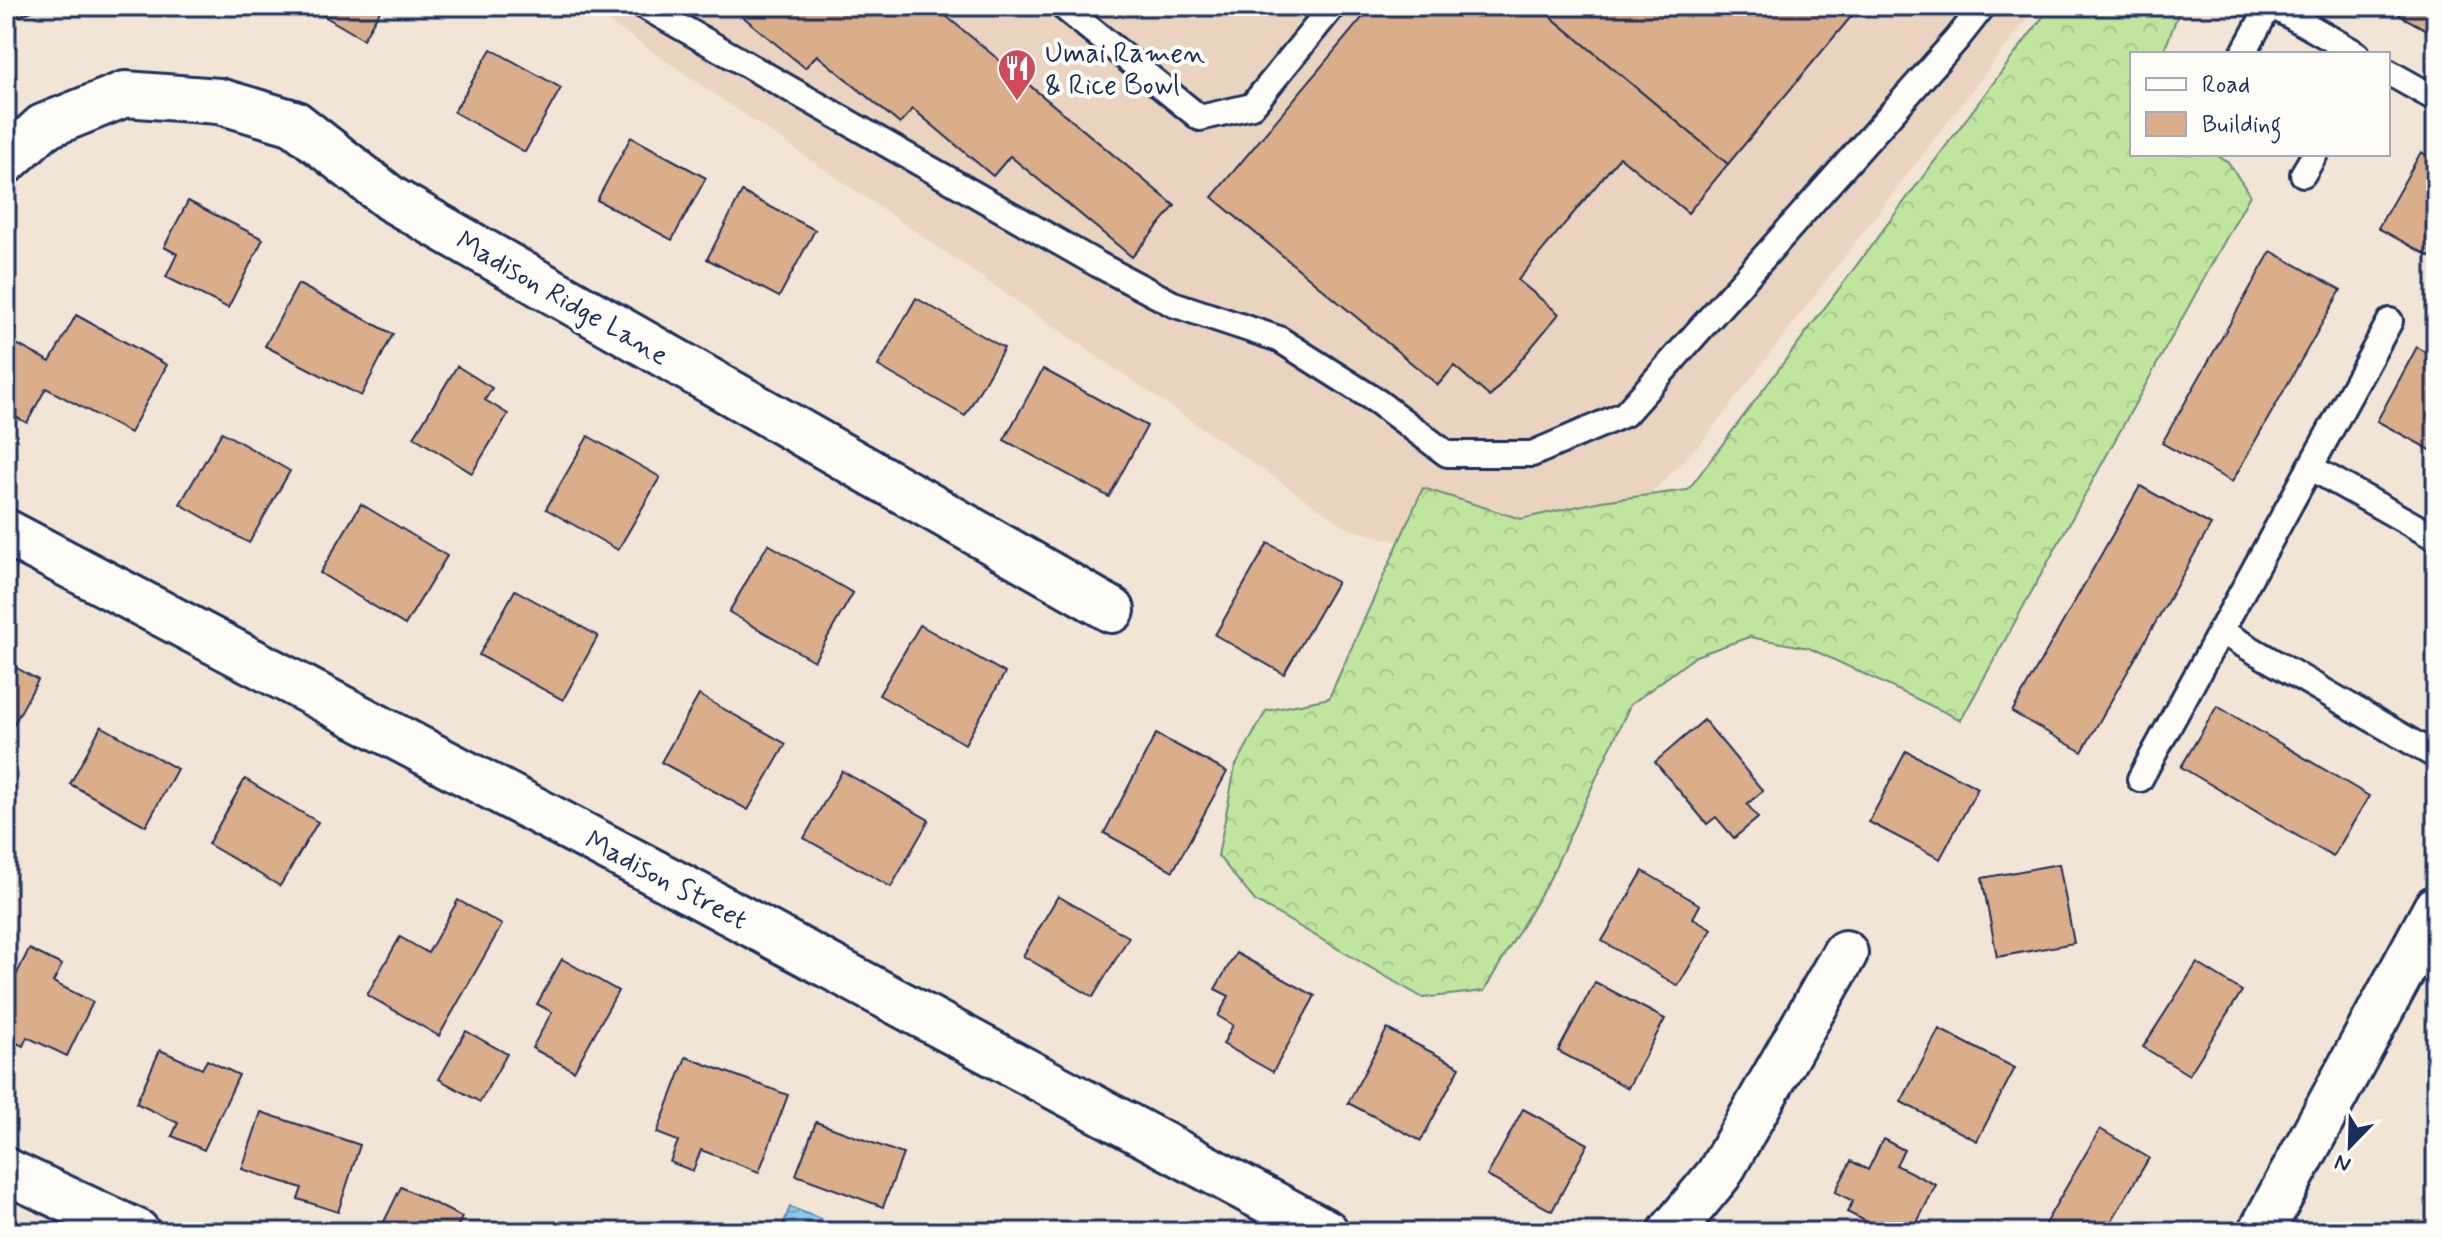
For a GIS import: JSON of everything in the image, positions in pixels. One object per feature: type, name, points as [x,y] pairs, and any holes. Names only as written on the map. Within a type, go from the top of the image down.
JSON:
[{"type":"street","name":"Madison Ridge Lane","points":[[6,161],[43,127],[125,94],[219,101],[294,123],[391,199],[1112,610]]},
{"type":"street","name":"Madison Street","points":[[6,532],[699,896],[1326,1232]]},
{"type":"street","points":[[2261,1232],[2436,908]]},
{"type":"street","points":[[1671,1232],[1719,1174],[1845,953]]},
{"type":"street","points":[[6,1171],[137,1232]]},
{"type":"lane","points":[[644,6],[1173,304],[1279,339],[1378,402],[1447,454],[1532,454],[1625,414],[1947,51],[1983,6]]},
{"type":"lane","points":[[1062,6],[1200,118],[1252,106],[1333,6]]},
{"type":"lane","points":[[2244,52],[2271,6],[2353,52]]},
{"type":"lane","points":[[2390,73],[2436,99]]},
{"type":"lane","points":[[2140,779],[2390,321]]},
{"type":"lane","points":[[2310,467],[2436,538]]},
{"type":"lane","points":[[2220,631],[2436,756]]},
{"type":"shaded area","points":[[586,6],[2037,6],[1703,441],[1609,537],[1514,571],[1349,529]]},
{"type":"green space","points":[[2051,6],[2181,6],[2164,52],[2130,52],[2130,156],[2218,156],[2228,162],[2250,195],[1961,720],[1809,648],[1749,637],[1696,656],[1630,705],[1550,878],[1484,991],[1423,998],[1255,901],[1218,856],[1235,767],[1266,711],[1329,698],[1423,488],[1521,519],[1601,501],[1688,490]]},
{"type":"water","points":[[790,1207],[821,1219],[817,1232],[780,1232]]},
{"type":"building","points":[[6,6],[45,6],[6,21]]},
{"type":"building","points":[[307,6],[383,6],[363,39]]},
{"type":"building","points":[[730,6],[934,6],[1175,206],[1132,257],[1010,156],[993,176],[913,109],[900,124],[817,55],[805,68]]},
{"type":"building","points":[[1372,6],[1538,6],[1728,164],[1688,213],[1620,157],[1518,280],[1559,314],[1490,397],[1454,366],[1438,385],[1212,197]]},
{"type":"building","points":[[1538,6],[1860,6],[1728,164]]},
{"type":"building","points":[[2404,6],[2436,6],[2436,35],[2399,15]]},
{"type":"building","points":[[491,49],[561,88],[525,152],[454,112]]},
{"type":"building","points":[[631,137],[706,178],[672,240],[597,200]]},
{"type":"building","points":[[2421,152],[2436,160],[2436,260],[2378,228]]},
{"type":"building","points":[[742,192],[815,230],[779,297],[707,259]]},
{"type":"building","points":[[188,201],[263,239],[228,308],[166,277],[177,254],[164,247]]},
{"type":"building","points":[[2271,251],[2341,290],[2232,482],[2162,443]]},
{"type":"building","points":[[298,284],[393,334],[361,396],[265,346]]},
{"type":"building","points":[[916,298],[1004,348],[965,416],[878,366]]},
{"type":"building","points":[[76,315],[167,365],[130,433],[46,388],[27,423],[6,412],[6,350],[11,341],[50,362]]},
{"type":"building","points":[[2417,347],[2436,358],[2436,453],[2377,421]]},
{"type":"building","points":[[457,366],[492,388],[485,400],[508,414],[472,473],[414,437]]},
{"type":"building","points":[[1043,369],[1147,426],[1109,497],[1004,440]]},
{"type":"building","points":[[222,432],[290,471],[249,543],[180,504]]},
{"type":"building","points":[[588,436],[660,477],[618,550],[546,509]]},
{"type":"building","points":[[2140,486],[2211,525],[2082,752],[2012,712]]},
{"type":"building","points":[[361,504],[447,556],[405,625],[320,573]]},
{"type":"building","points":[[1268,543],[1337,582],[1284,674],[1215,635]]},
{"type":"building","points":[[768,544],[853,593],[814,661],[729,612]]},
{"type":"building","points":[[515,590],[598,636],[563,700],[479,655]]},
{"type":"building","points":[[920,625],[1005,673],[965,744],[879,695]]},
{"type":"building","points":[[6,662],[38,680],[8,735],[6,734]]},
{"type":"building","points":[[699,695],[786,744],[748,810],[661,762]]},
{"type":"building","points":[[2217,706],[2369,796],[2333,857],[2181,767]]},
{"type":"building","points":[[1704,720],[1763,791],[1747,804],[1758,818],[1734,838],[1716,817],[1707,824],[1655,762]]},
{"type":"building","points":[[101,726],[177,769],[146,826],[70,784]]},
{"type":"building","points":[[1156,734],[1227,772],[1173,871],[1104,833]]},
{"type":"building","points":[[1906,751],[1978,788],[1940,859],[1869,822]]},
{"type":"building","points":[[842,771],[929,820],[891,887],[804,838]]},
{"type":"building","points":[[245,779],[318,822],[280,886],[208,844]]},
{"type":"building","points":[[2059,864],[2074,943],[1997,957],[1982,878]]},
{"type":"building","points":[[1643,871],[1700,905],[1693,918],[1712,929],[1678,986],[1602,941]]},
{"type":"building","points":[[1058,896],[1129,937],[1093,997],[1023,956]]},
{"type":"building","points":[[458,900],[502,925],[439,1036],[367,995],[400,937],[428,953]]},
{"type":"building","points":[[29,949],[62,965],[53,982],[93,1002],[67,1056],[27,1037],[23,1046],[6,1038],[6,996]]},
{"type":"building","points":[[1236,953],[1315,996],[1273,1072],[1223,1044],[1233,1025],[1218,1016],[1229,996],[1215,989]]},
{"type":"building","points":[[562,959],[618,991],[574,1071],[532,1048],[552,1012],[537,1004]]},
{"type":"building","points":[[2197,963],[2242,991],[2189,1075],[2143,1047]]},
{"type":"building","points":[[1595,982],[1665,1019],[1628,1088],[1558,1051]]},
{"type":"building","points":[[1387,1029],[1460,1067],[1421,1141],[1348,1103]]},
{"type":"building","points":[[1939,1029],[2015,1068],[1977,1141],[1901,1102]]},
{"type":"building","points":[[466,1031],[507,1054],[480,1102],[439,1079]]},
{"type":"building","points":[[160,1050],[202,1069],[207,1060],[239,1075],[204,1150],[172,1136],[178,1123],[136,1103]]},
{"type":"building","points":[[686,1057],[788,1095],[759,1172],[701,1150],[693,1171],[670,1162],[678,1141],[657,1133]]},
{"type":"building","points":[[1523,1109],[1588,1144],[1552,1211],[1487,1176]]},
{"type":"building","points":[[261,1112],[360,1145],[338,1212],[298,1199],[302,1188],[242,1169]]},
{"type":"building","points":[[816,1122],[903,1154],[883,1207],[796,1175]]},
{"type":"building","points":[[2100,1129],[2149,1158],[2105,1232],[2047,1232],[2042,1229]]},
{"type":"building","points":[[1883,1139],[1904,1150],[1896,1165],[1936,1185],[1912,1232],[1887,1232],[1847,1212],[1853,1201],[1835,1192],[1851,1161],[1868,1170]]},
{"type":"building","points":[[401,1187],[462,1217],[455,1232],[379,1232]]},
{"type":"place","name":"Umai Ramen & Rice Bowl","points":[[1017,102]]}]
